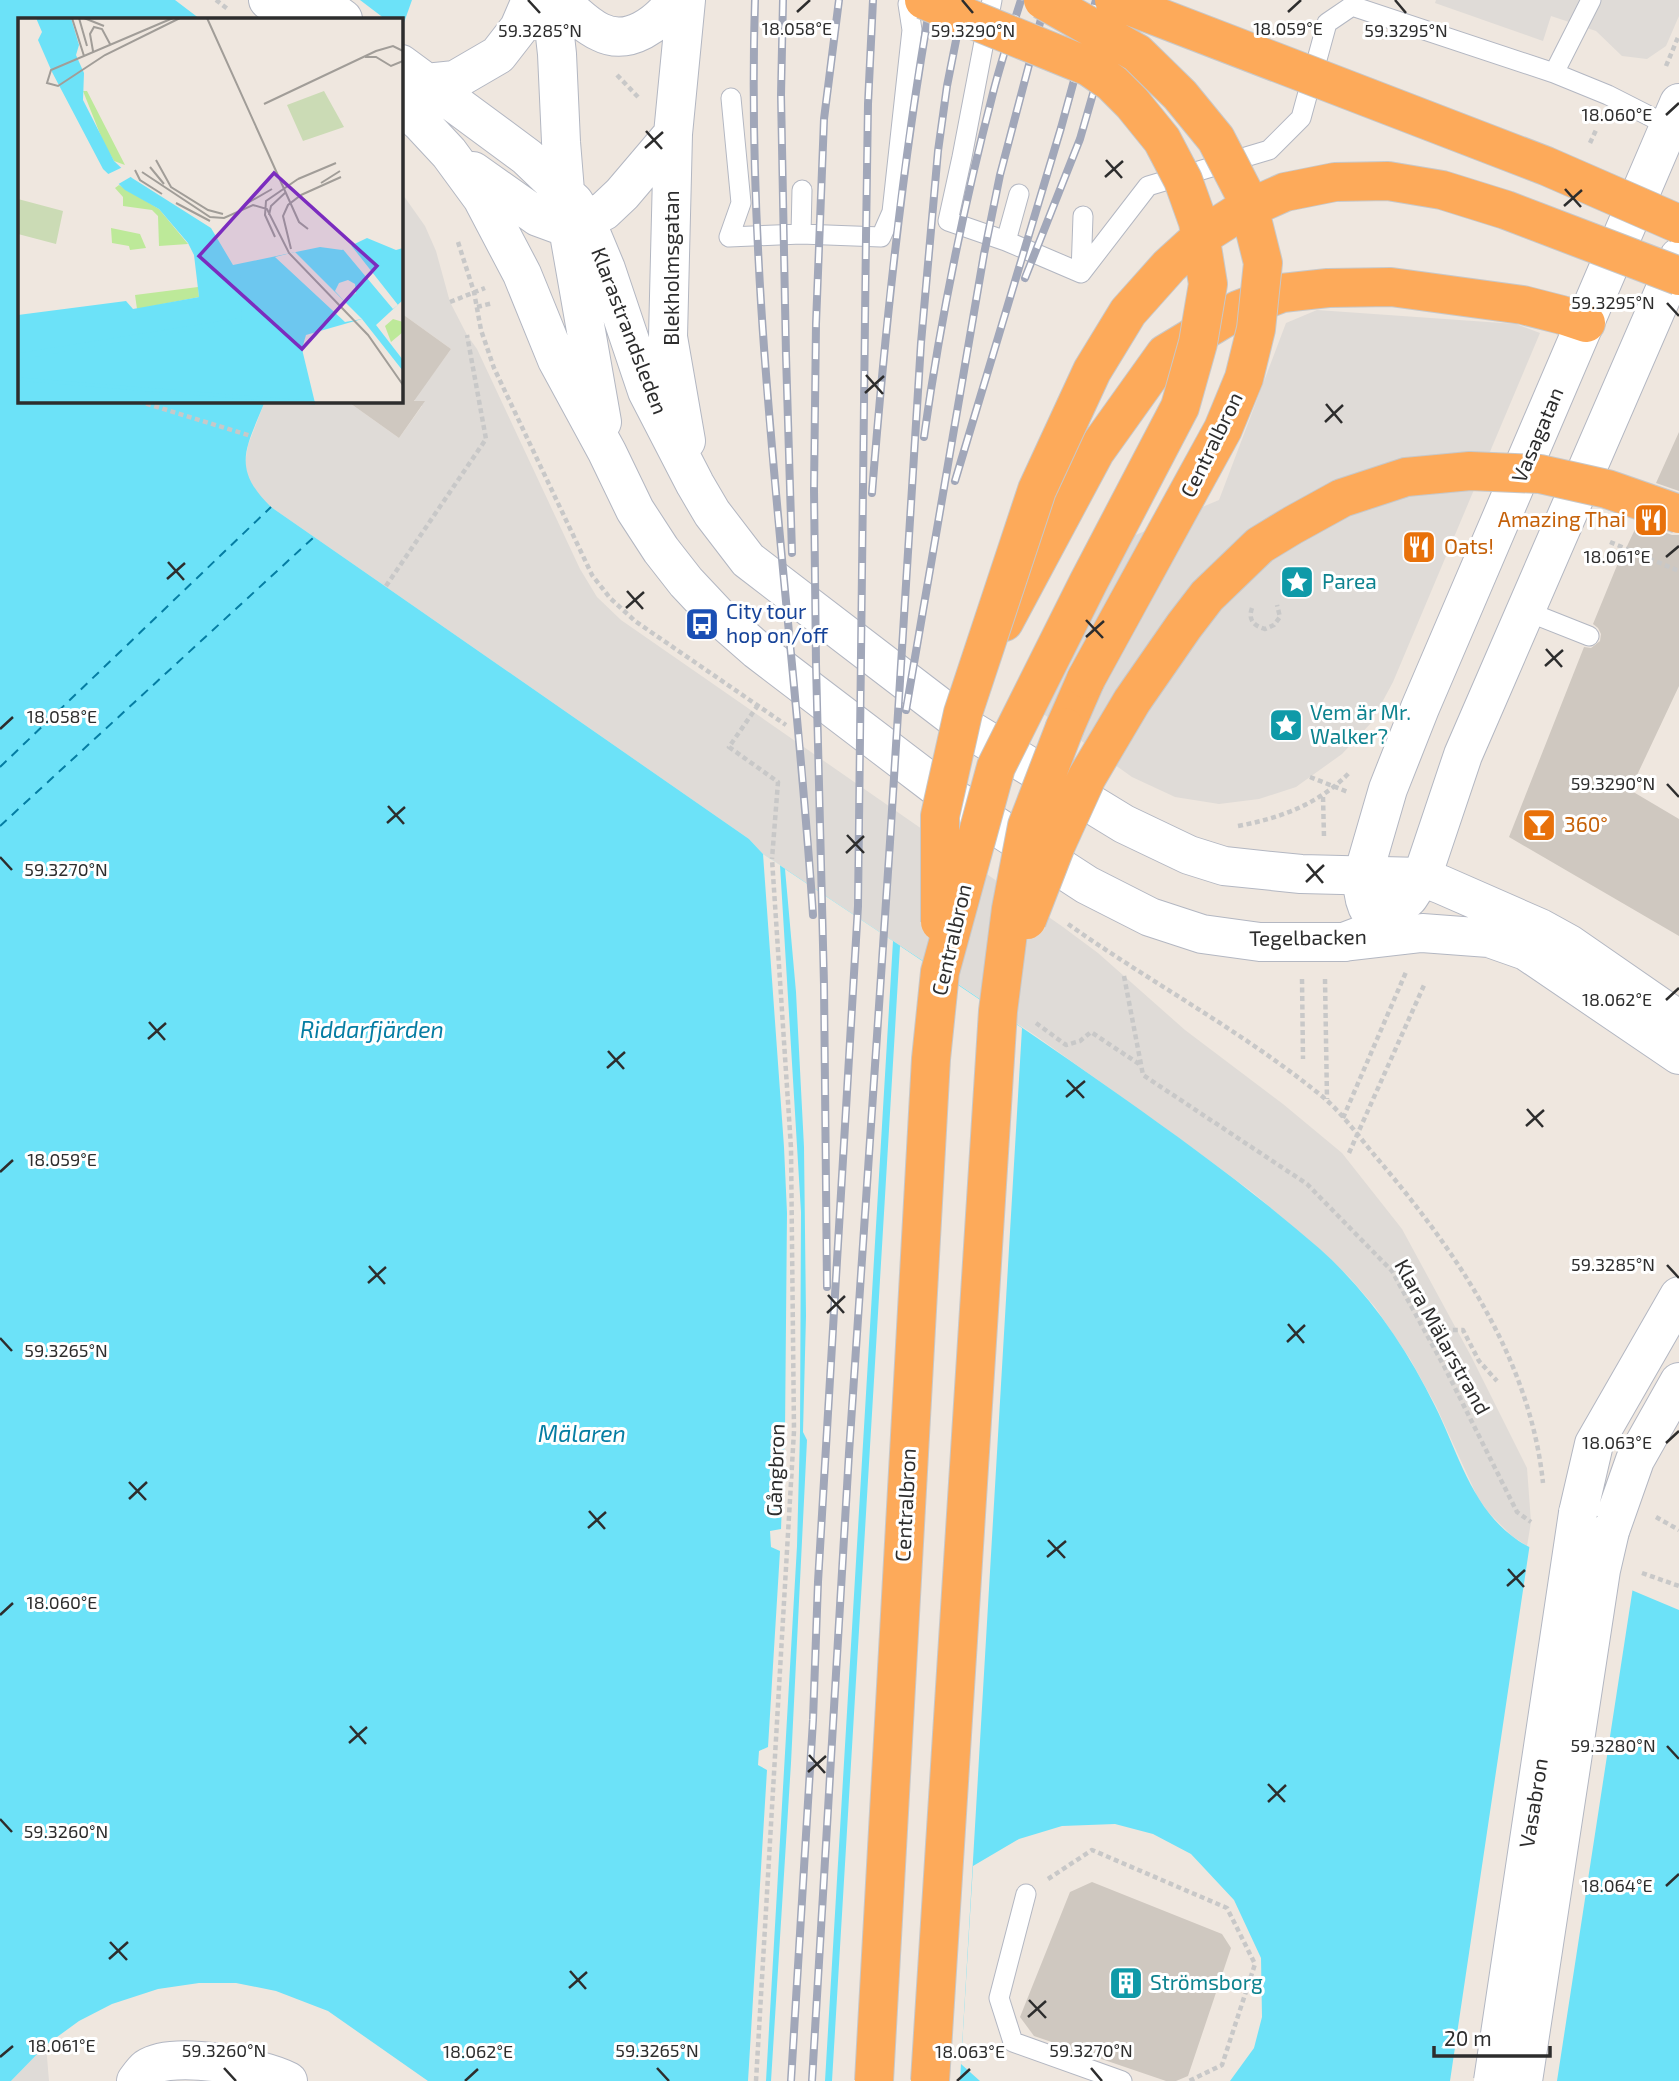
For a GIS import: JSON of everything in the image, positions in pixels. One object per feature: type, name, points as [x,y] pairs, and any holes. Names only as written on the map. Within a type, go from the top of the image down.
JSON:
[{"type":"highway","name":"Centralbron","points":[[930,2081],[1000,996],[1011,909],[1027,827],[1051,760],[1086,679],[1223,429],[1244,378],[1256,329],[1263,263],[1247,199],[1216,139],[1180,95],[1137,53],[1043,0]]},
{"type":"highway","points":[[1114,0],[1546,166],[1679,224]]},
{"type":"highway","name":"Centralbron","points":[[874,2081],[931,1059],[940,972],[996,767],[1180,407],[1198,343],[1208,284],[1198,222],[1183,180],[1162,141],[1112,83],[1089,67],[916,2]]},
{"type":"highway","points":[[940,972],[940,816],[963,713],[1037,490],[1092,371],[1128,312],[1169,266],[1202,236],[1238,213],[1284,192],[1335,182],[1388,181],[1442,190],[1506,210],[1679,276]]},
{"type":"highway","points":[[976,673],[1095,452],[1164,354],[1238,310],[1282,293],[1328,288],[1391,287],[1523,305],[1586,323]]},
{"type":"highway","points":[[1000,996],[1056,845],[1087,776],[1132,701],[1184,626],[1207,596],[1260,545],[1342,498],[1406,477],[1470,471],[1540,474],[1607,489],[1679,514]]},
{"type":"street","points":[[268,0],[292,18]]},
{"type":"street","points":[[318,0],[342,18]]},
{"type":"street","points":[[409,84],[455,80],[498,55],[519,28],[531,0]]},
{"type":"street","name":"Klarastrandsleden","points":[[551,0],[573,214],[607,452]]},
{"type":"street","points":[[560,0],[598,32],[612,37],[635,35],[654,22],[676,0]]},
{"type":"street","name":"Blekholmsgatan","points":[[686,0],[673,134],[668,337],[695,484]]},
{"type":"street","name":"Klarastrandsleden","points":[[409,84],[449,153],[482,198],[507,244],[557,360],[635,510],[661,550],[717,615],[757,650],[942,791]]},
{"type":"street","name":"Klarastrandsleden","points":[[409,84],[527,157],[573,214],[606,269],[647,391],[712,513],[748,560],[970,730],[1124,824],[1189,855],[1224,866],[1301,874],[1363,875]]},
{"type":"street","name":"Vasagatan","points":[[1390,930],[1365,905],[1362,888],[1363,875],[1395,769],[1676,120]]},
{"type":"street","name":"Blekholmsgatan","points":[[573,214],[604,211],[673,134]]},
{"type":"street","name":"Klarastrandsleden","points":[[449,153],[538,217],[573,214]]},
{"type":"street","points":[[1679,257],[1462,755],[1422,877],[1390,930],[1489,937],[1526,951],[1679,1055]]},
{"type":"street","points":[[1586,323],[1607,340],[1612,357],[1609,377],[1599,401],[1602,435]]},
{"type":"street","name":"Tegelbacken","points":[[942,791],[1087,885],[1150,917],[1202,934],[1260,942],[1344,942],[1365,934],[1390,930]]},
{"type":"street","points":[[1363,875],[1422,877],[1540,928],[1569,944],[1679,1020]]},
{"type":"street","name":"Vasabron","points":[[1493,2081],[1578,1513],[1594,1444],[1679,1297]]},
{"type":"street","name":"Vasabron","points":[[1523,2081],[1601,1570],[1635,1460],[1679,1382]]},
{"type":"street","points":[[136,2081],[148,2067],[173,2061],[231,2063],[288,2081]]},
{"type":"lane","points":[[992,0],[948,221],[1006,241],[1081,274]]},
{"type":"lane","points":[[1554,73],[1591,0]]},
{"type":"lane","points":[[731,98],[741,203],[729,237],[801,234],[881,237],[892,212],[916,2]]},
{"type":"lane","points":[[1081,274],[1147,186],[1269,150],[1301,118],[1327,23],[1352,6],[1554,73],[1676,120]]},
{"type":"lane","points":[[801,234],[802,190]]},
{"type":"lane","points":[[1006,241],[1019,194]]},
{"type":"lane","points":[[1081,274],[1083,216]]},
{"type":"lane","points":[[1526,611],[1589,636]]},
{"type":"lane","points":[[1026,1894],[999,1998],[1013,2042],[1122,2081]]},
{"type":"path","name":"Gångbron","points":[[455,235],[474,292],[481,330],[494,368],[592,575],[610,598],[635,621],[758,705],[729,747],[778,782],[772,859],[792,1148],[794,1431],[756,2081]]},
{"type":"path","points":[[386,586],[486,439],[467,335]]},
{"type":"path","points":[[141,402],[251,436]]},
{"type":"path","points":[[1611,542],[1679,571]]},
{"type":"path","points":[[1253,605],[1250,615],[1252,621],[1265,629],[1274,625],[1280,617],[1277,605]]},
{"type":"path","points":[[1310,777],[1353,794]]},
{"type":"path","points":[[1229,828],[1263,821],[1295,810],[1323,796],[1324,849]]},
{"type":"path","points":[[1076,930],[1250,1041],[1327,1100],[1343,1119],[1415,1205],[1485,1307],[1500,1336],[1529,1414],[1540,1457],[1544,1488]]},
{"type":"path","points":[[1302,975],[1303,1059]]},
{"type":"path","points":[[1124,976],[1140,1065]]},
{"type":"path","points":[[1343,1119],[1404,978]]},
{"type":"path","points":[[1325,983],[1327,1100]]},
{"type":"path","points":[[1349,1153],[1425,983]]},
{"type":"path","name":"Klara Mälarstrand","points":[[1037,1024],[1066,1045],[1080,1041],[1091,1032],[1140,1065],[1143,1075],[1307,1184],[1392,1270],[1512,1503],[1517,1512],[1531,1522]]},
{"type":"path","name":"Klara Mälarstrand","points":[[1430,1340],[1447,1330],[1463,1330],[1479,1361],[1497,1381]]},
{"type":"path","points":[[1642,1573],[1679,1586]]},
{"type":"path","points":[[1026,1894],[1092,1850],[1227,1908],[1255,1964],[1222,2066],[1189,2081]]},
{"type":"shaded area","points":[[1436,0],[1679,0],[1679,16],[1666,46],[1647,59],[1622,56],[1596,31],[1551,16],[1543,41],[1435,3]]},
{"type":"shaded area","points":[[402,193],[425,226],[436,251],[450,302],[477,349],[580,569],[597,597],[621,620],[1098,953],[1185,1030],[1283,1104],[1342,1153],[1402,1229],[1471,1356],[1527,1468],[1531,1522],[1527,1546],[1512,1536],[1488,1512],[1477,1496],[1436,1406],[1410,1359],[1375,1307],[1322,1251],[1252,1192],[1036,1036],[763,854],[749,839],[271,507],[257,494],[248,480],[245,463],[248,445],[265,402],[348,402],[399,438],[422,406],[402,391],[402,359],[430,378],[451,349],[402,314]]},
{"type":"shaded area","points":[[1317,310],[1516,324],[1540,333],[1393,682],[1371,723],[1342,754],[1296,787],[1259,799],[1219,804],[1175,797],[1132,777],[1028,703],[1126,539],[1219,500],[1286,323]]},
{"type":"shaded area","points":[[46,2045],[49,2081],[11,2081]]},
{"type":"water","name":"Mälaren","points":[[0,0],[412,0],[402,28],[402,18],[18,18],[18,402],[265,402],[248,444],[246,468],[258,493],[271,507],[749,839],[763,854],[1078,1066],[1248,1189],[1338,1266],[1385,1322],[1424,1384],[1475,1493],[1498,1523],[1533,1549],[1679,1610],[1679,2081],[1230,2081],[1254,2048],[1262,2017],[1261,1958],[1234,1900],[1191,1854],[1153,1834],[1115,1824],[1062,1826],[1019,1839],[973,1866],[961,2064],[980,2081],[428,2081],[328,2011],[276,1991],[236,1983],[199,1983],[158,1989],[112,2004],[79,2021],[46,2045],[11,2081],[0,2081]]},
{"type":"pier","points":[[175,0],[360,0],[384,18],[199,18]]},
{"type":"pier","points":[[763,854],[780,865],[801,1212],[800,1433],[797,1546],[766,2081],[748,2081],[767,1770],[758,1765],[759,1751],[768,1747],[780,1551],[771,1547],[770,1531],[781,1529],[785,1432],[787,1213]]},
{"type":"pier","points":[[785,869],[893,941],[825,2081],[771,2081],[791,1763],[807,1440],[803,1432],[806,1316],[804,1147],[796,992]]},
{"type":"pier","points":[[900,946],[1022,1028],[960,2081],[832,2081]]},
{"type":"pier","points":[[1530,1543],[1633,1587],[1557,2081],[1450,2081]]},
{"type":"building","points":[[402,314],[451,349],[414,401],[425,401],[399,438],[348,402],[402,402]]},
{"type":"building","points":[[1679,432],[1679,491],[1656,483]]},
{"type":"building","points":[[1638,523],[1679,535],[1679,686],[1630,790],[1679,819],[1679,936],[1509,837],[1584,647],[1591,648],[1600,641],[1601,634],[1593,624]]},
{"type":"building","name":"Strömsborg","points":[[1092,1882],[1222,1934],[1231,1948],[1188,2076],[1176,2081],[1166,2081],[1034,2036],[1020,2017],[1070,1892]]},
{"type":"ferry route","points":[[0,767],[271,507]]},
{"type":"ferry route","points":[[0,826],[314,537]]},
{"type":"railway","points":[[755,0],[754,115],[764,344],[813,915]]},
{"type":"railway","points":[[783,0],[781,95],[792,553]]},
{"type":"railway","points":[[827,1287],[814,489],[816,324],[824,119],[839,0]]},
{"type":"railway","points":[[791,2081],[858,906],[868,104],[873,0]]},
{"type":"railway","points":[[872,493],[895,246],[931,0]]},
{"type":"railway","points":[[812,2081],[849,1453],[921,343],[938,151],[947,86],[964,0]]},
{"type":"railway","points":[[924,437],[937,351],[962,223],[995,85],[1021,0]]},
{"type":"railway","points":[[906,710],[984,254],[1000,175],[1046,0]]},
{"type":"railway","points":[[955,481],[1061,128],[1096,0]]},
{"type":"railway","points":[[1025,278],[1080,139],[1120,0]]},
{"type":"place","name":"Amazing Thai","points":[[1651,520]]},
{"type":"place","name":"Oats!","points":[[1419,547]]},
{"type":"place","name":"Parea","points":[[1297,582]]},
{"type":"place","name":"City tour hop on/off","points":[[702,624]]},
{"type":"place","name":"Vem är Mr. Walker?","points":[[1286,725]]},
{"type":"place","name":"360°","points":[[1539,825]]},
{"type":"place","name":"Strömsborg","points":[[1126,1983]]},
{"type":"water label","name":"Riddarfjärden","points":[[372,1030]]}]
